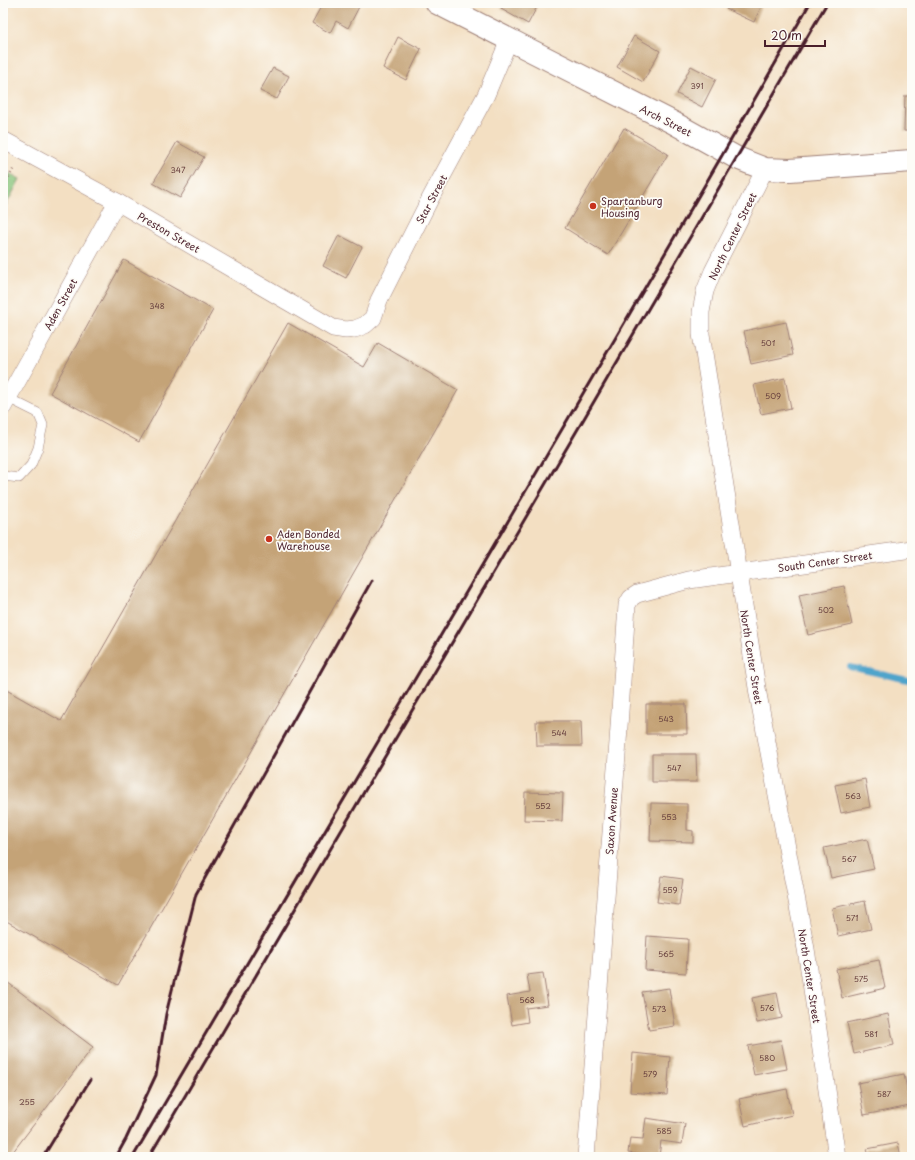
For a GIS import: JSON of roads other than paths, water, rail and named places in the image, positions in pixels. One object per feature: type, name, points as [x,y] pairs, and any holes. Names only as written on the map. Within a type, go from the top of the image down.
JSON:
[{"type":"street","name":"Arch Street","points":[[437,3],[672,122],[737,158],[765,169],[790,170],[912,161]]},
{"type":"street","name":"Star Street","points":[[333,328],[346,330],[355,329],[365,325],[373,318],[379,300],[396,266],[486,95],[509,40]]},
{"type":"street","name":"Preston Street","points":[[3,140],[117,202],[333,328]]},
{"type":"street","name":"North Center Street","points":[[765,169],[714,271],[706,291],[701,312],[701,334],[758,694],[806,949],[837,1157]]},
{"type":"street","name":"Aden Street","points":[[6,402],[117,202]]},
{"type":"street","name":"South Center Street","points":[[739,572],[912,549]]},
{"type":"street","name":"Saxon Avenue","points":[[586,1157],[627,605],[631,598],[637,594],[689,580],[739,572]]},
{"type":"lane","points":[[3,476],[19,478],[31,465],[38,448],[42,425],[38,413],[6,402]]},
{"type":"waterway","points":[[850,667],[912,681]]},
{"type":"railway","points":[[133,1157],[558,437],[810,3]]},
{"type":"railway","points":[[149,1157],[827,3]]},
{"type":"railway","points":[[116,1157],[156,1075],[166,1014],[196,894],[372,580]]},
{"type":"railway","points":[[43,1157],[90,1080]]},
{"type":"place","name":"Spartanburg Housing","points":[[593,206]]},
{"type":"place","name":"Aden Bonded Warehouse","points":[[269,539]]}]
